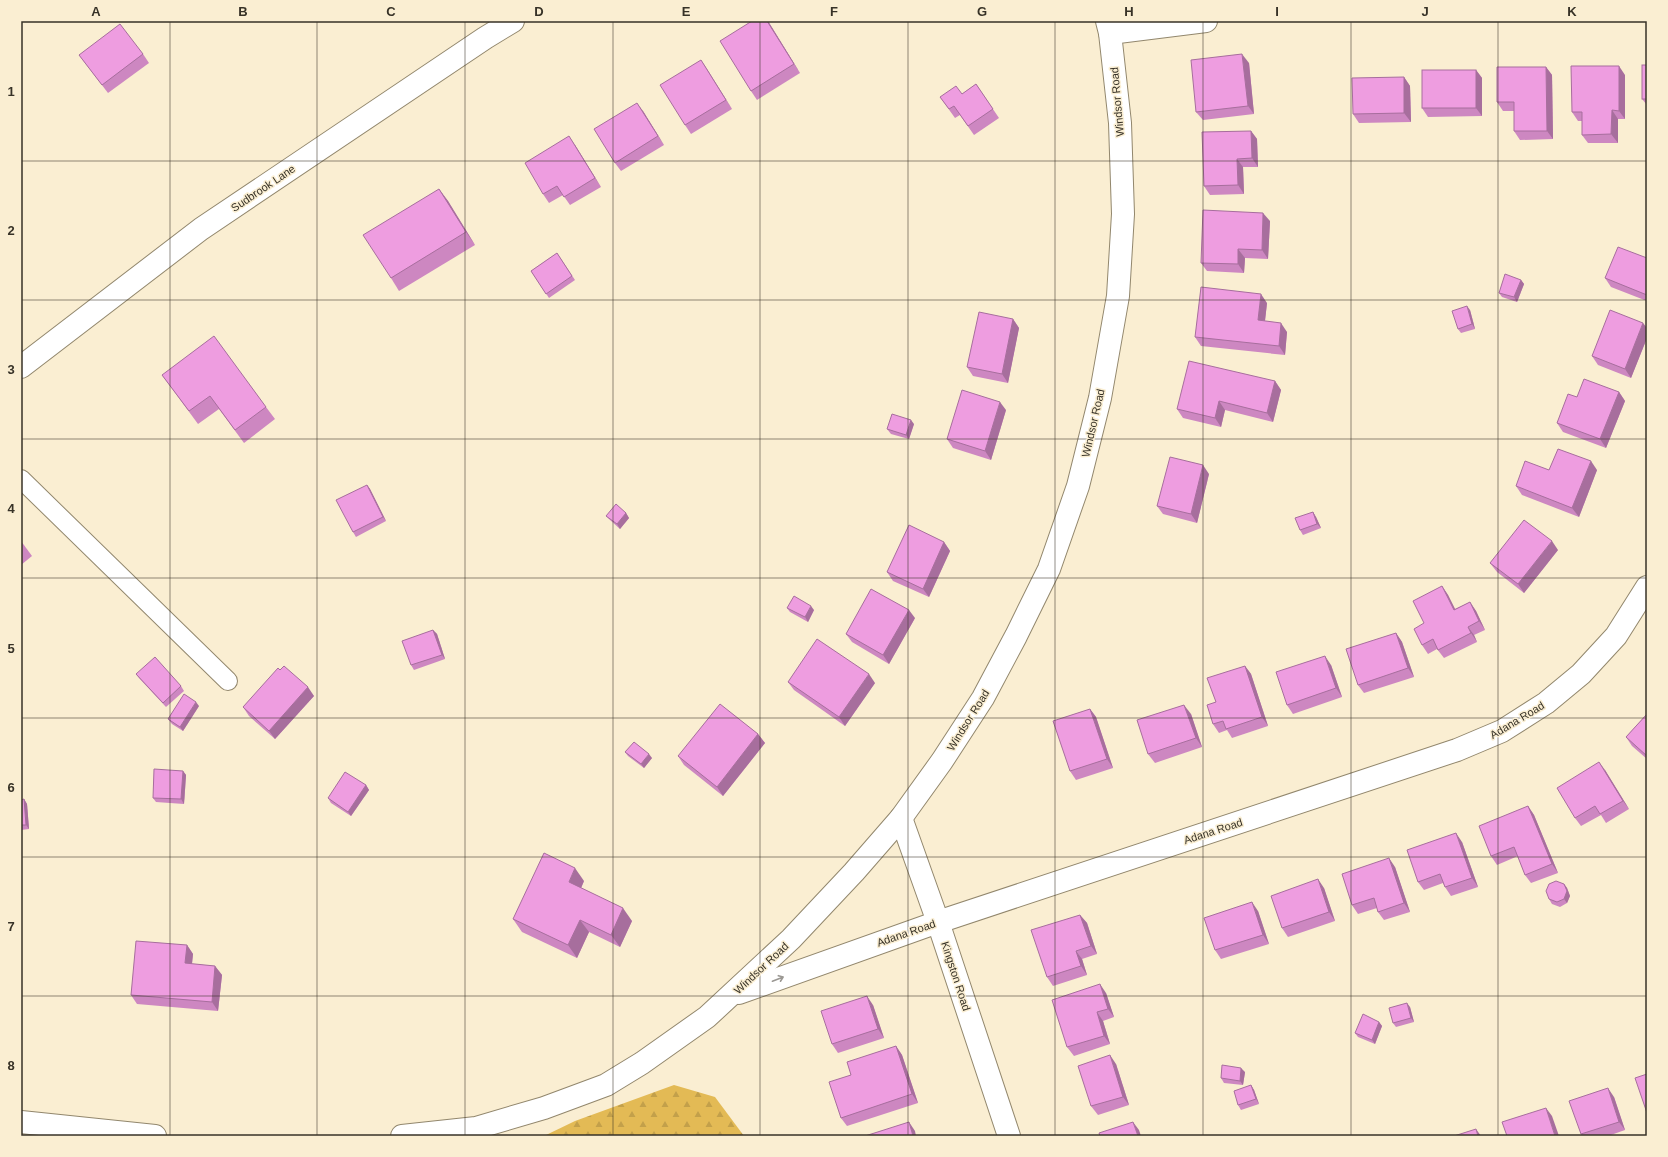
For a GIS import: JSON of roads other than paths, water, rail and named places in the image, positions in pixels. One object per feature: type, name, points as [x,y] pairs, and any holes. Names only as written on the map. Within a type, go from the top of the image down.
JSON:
[{"type":"street","name":"Sudbrook Lane","points":[[21,367],[201,230],[485,38],[513,21]]},
{"type":"street","points":[[1109,27],[1206,21]]},
{"type":"street","name":"Windsor Road","points":[[402,1136],[476,1128],[544,1108],[606,1085],[642,1063],[694,1026],[791,939],[854,872],[901,818],[942,761],[983,698],[1049,569],[1078,486],[1100,398],[1118,296],[1123,207],[1120,123],[1109,27]]},
{"type":"street","name":"Adana Road","points":[[728,997],[938,922],[1457,750],[1502,732],[1546,703],[1581,674],[1616,636],[1647,587]]},
{"type":"street","name":"Kingston Road","points":[[901,818],[938,922],[1009,1136]]},
{"type":"street","points":[[21,1122],[155,1136]]},
{"type":"lane","points":[[21,479],[228,681]]}]
